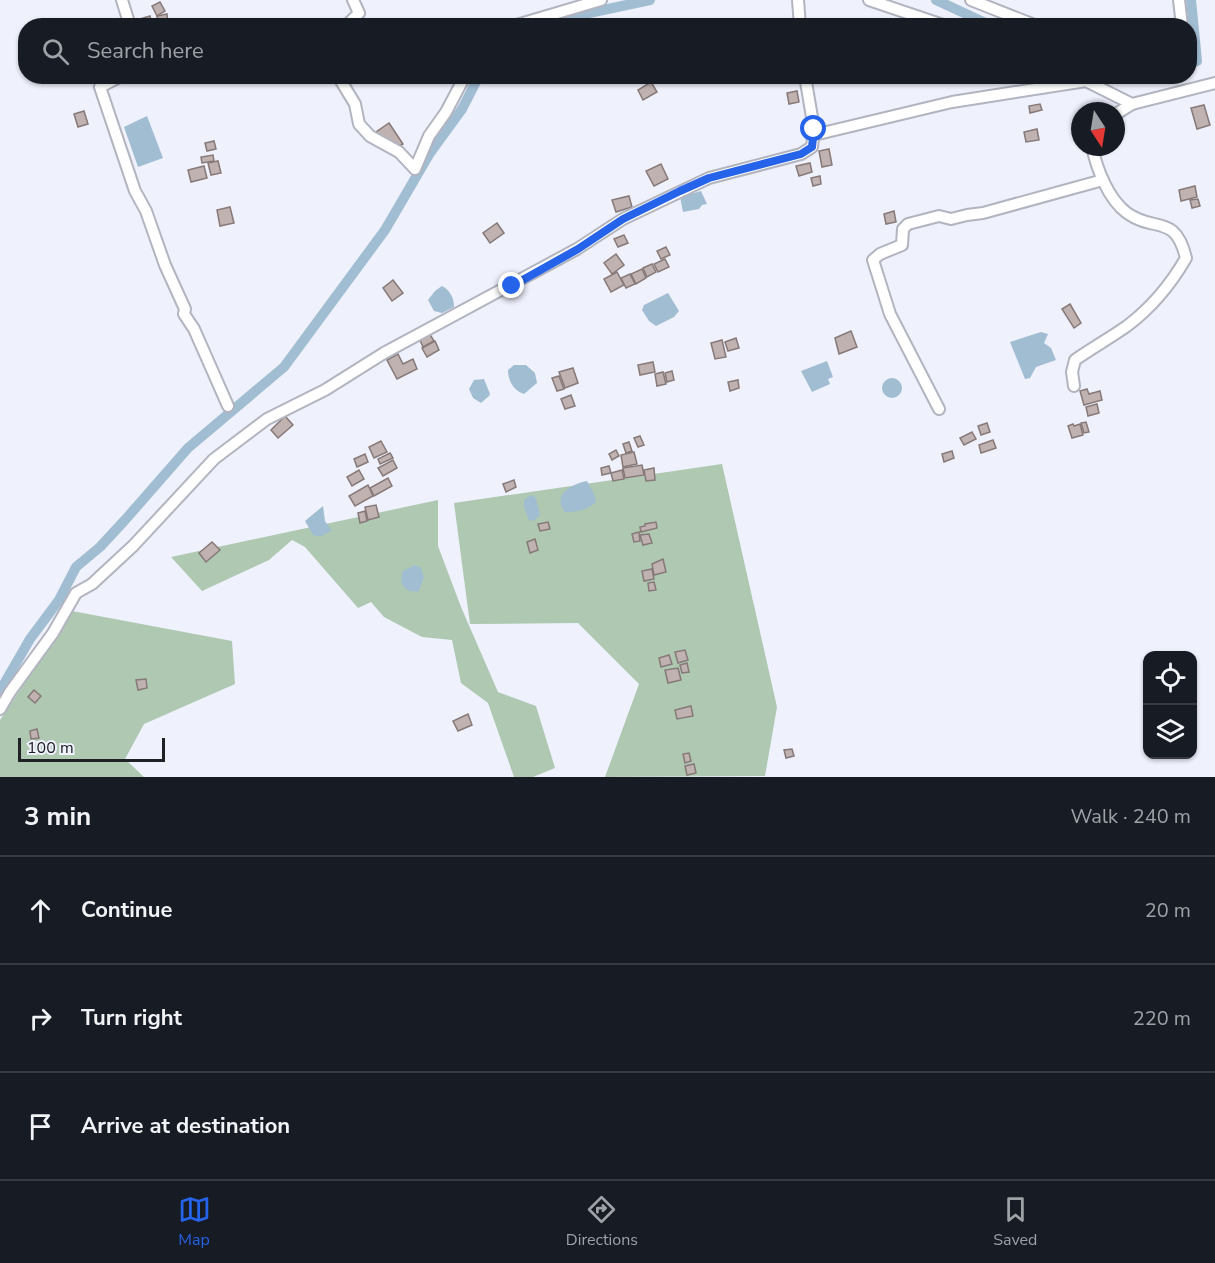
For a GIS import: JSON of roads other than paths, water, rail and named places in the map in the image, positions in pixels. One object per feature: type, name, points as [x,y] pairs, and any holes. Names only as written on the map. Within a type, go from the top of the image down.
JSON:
[{"type":"street","points":[[122,0],[128,18]]},
{"type":"street","points":[[353,0],[359,13],[354,18]]},
{"type":"street","points":[[540,18],[601,0]]},
{"type":"street","points":[[798,0],[799,18]]},
{"type":"street","points":[[869,0],[922,18]]},
{"type":"street","points":[[970,0],[1017,18]]},
{"type":"street","points":[[1179,0],[1181,18]]},
{"type":"street","points":[[1125,108],[1132,104],[1215,83]]},
{"type":"street","points":[[106,84],[100,87],[135,191],[146,211],[165,265],[185,309],[184,314],[194,329],[228,406]]},
{"type":"street","points":[[343,84],[355,104],[358,124],[370,136],[399,152],[415,170],[429,136],[446,112],[461,84]]},
{"type":"street","points":[[0,709],[53,633],[76,593],[92,584],[133,546],[214,459],[267,419],[325,390],[384,354],[578,249],[623,219],[709,178],[801,154],[812,147],[814,135],[806,84]]},
{"type":"street","points":[[814,135],[952,102],[1067,84]]},
{"type":"street","points":[[1092,84],[1132,104]]},
{"type":"street","points":[[1074,386],[1072,372],[1075,360],[1140,314],[1164,291],[1186,258],[1176,234],[1168,227],[1147,222],[1127,213],[1115,201],[1103,180],[1095,156]]},
{"type":"street","points":[[939,409],[890,314],[873,260],[880,254],[902,245],[903,229],[908,224],[939,216],[951,219],[967,214],[982,213],[1103,180]]},
{"type":"water","points":[[147,116],[163,158],[138,167],[124,127]]},
{"type":"water","points":[[701,191],[707,204],[702,205],[699,209],[683,212],[680,197]]},
{"type":"water","points":[[442,286],[451,295],[454,307],[442,313],[434,311],[428,300]]},
{"type":"water","points":[[668,293],[679,311],[674,317],[656,326],[649,321],[642,310],[644,305]]},
{"type":"water","points":[[1041,332],[1048,334],[1044,343],[1051,348],[1056,360],[1036,367],[1030,378],[1025,379],[1010,342]]},
{"type":"water","points":[[827,361],[833,377],[828,379],[830,384],[812,392],[801,371]]},
{"type":"water","points":[[514,365],[526,365],[535,373],[537,383],[524,394],[512,385],[509,378],[508,370]]},
{"type":"water","points":[[892,378],[899,381],[902,388],[899,395],[892,398],[885,395],[882,388],[885,381]]},
{"type":"water","points":[[484,379],[490,394],[481,403],[473,398],[469,389],[474,380]]},
{"type":"water","points":[[587,481],[596,502],[582,510],[565,512],[560,500],[565,491]]},
{"type":"water","points":[[531,495],[536,498],[540,515],[534,521],[529,520],[524,507],[524,500]]},
{"type":"water","points":[[323,506],[325,521],[332,531],[322,536],[313,535],[305,521]]},
{"type":"water","points":[[415,565],[421,568],[424,577],[419,591],[414,592],[406,589],[401,580],[403,571]]},
{"type":"waterway","points":[[571,18],[650,0]]},
{"type":"waterway","points":[[936,0],[975,18]]},
{"type":"waterway","points":[[1191,0],[1193,18]]},
{"type":"waterway","points":[[0,691],[30,639],[59,600],[76,567],[100,547],[188,448],[284,367],[385,230],[430,153],[462,109],[475,84]]}]
